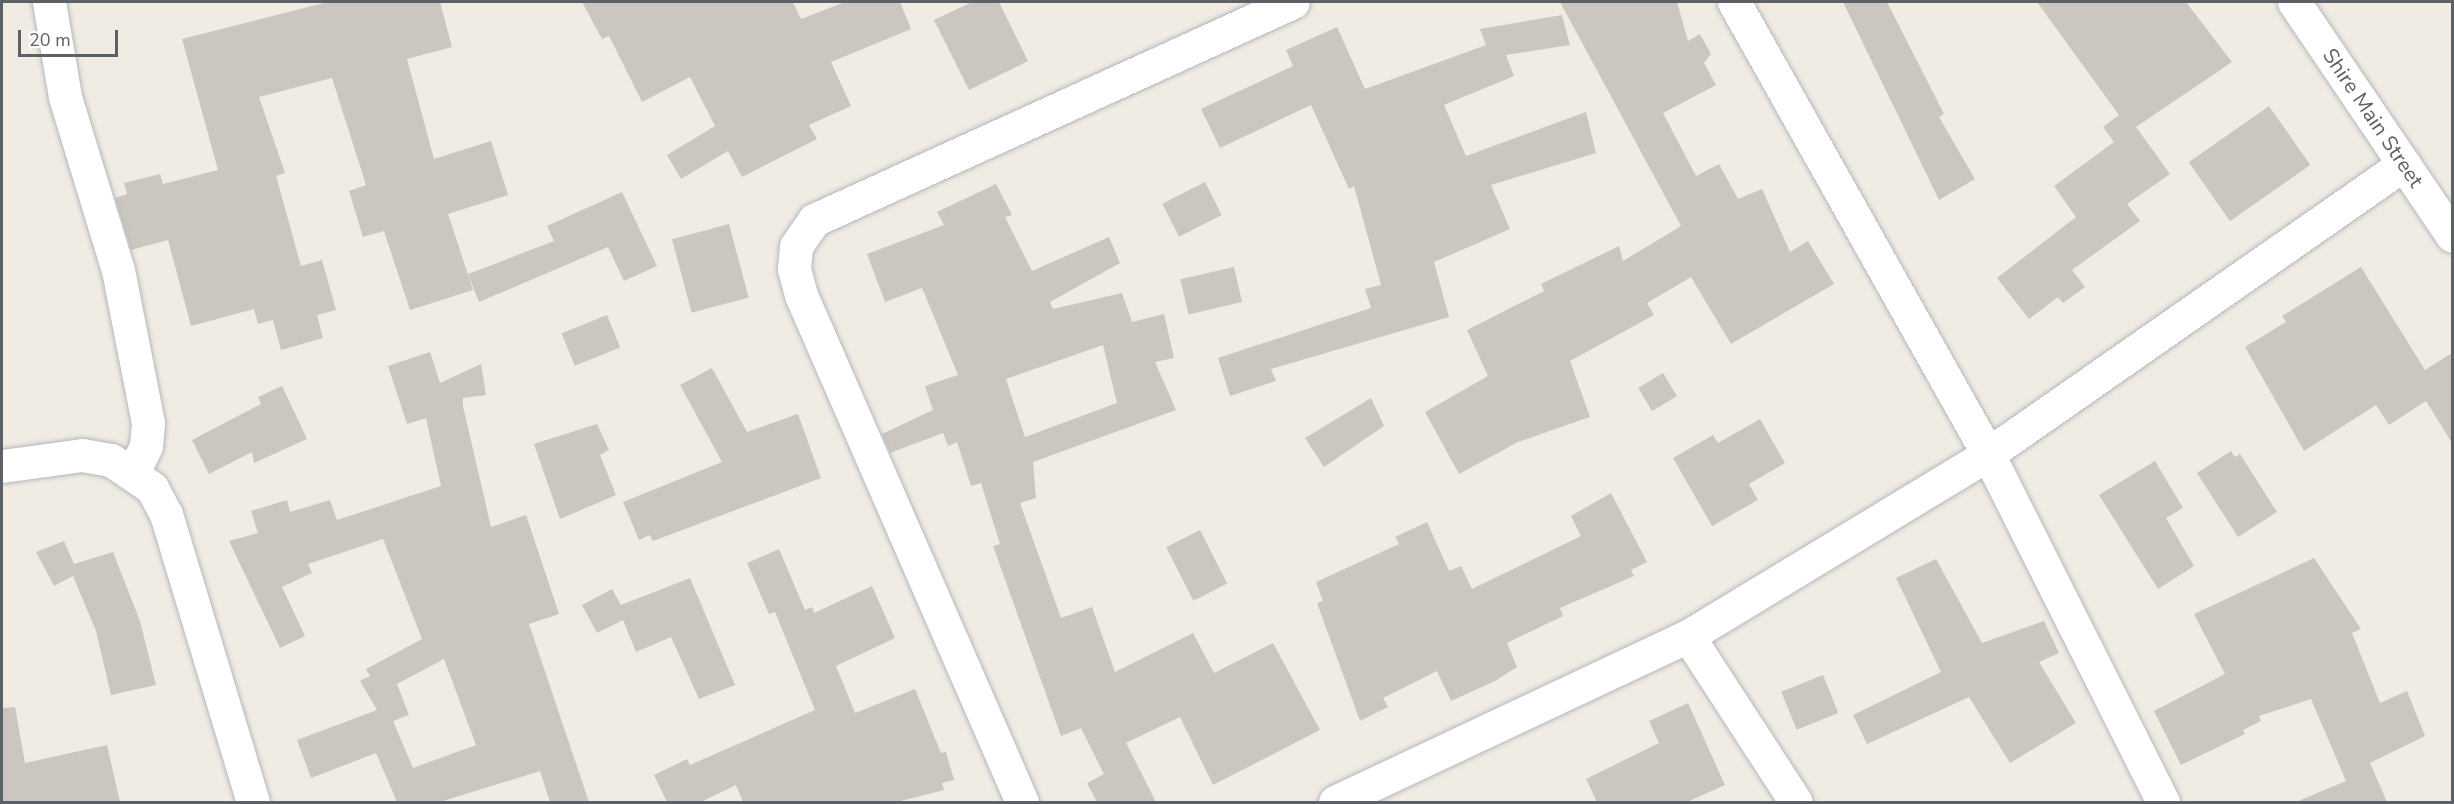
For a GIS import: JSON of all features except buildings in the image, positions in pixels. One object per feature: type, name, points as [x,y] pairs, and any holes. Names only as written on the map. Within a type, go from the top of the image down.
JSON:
[{"type":"street","points":[[49,2],[65,97],[118,270],[148,423],[146,446],[134,471]]},
{"type":"street","points":[[1022,802],[801,295],[794,269],[796,246],[814,220],[1293,2]]},
{"type":"street","points":[[1734,2],[1988,454],[2163,802]]},
{"type":"street","name":"Shire Main Street","points":[[2294,2],[2452,235]]},
{"type":"street","points":[[1335,802],[1688,636],[1988,454],[2404,164]]},
{"type":"street","points":[[2,466],[82,455],[134,471],[152,488],[166,514],[253,802]]},
{"type":"street","points":[[1688,636],[1796,802]]}]
